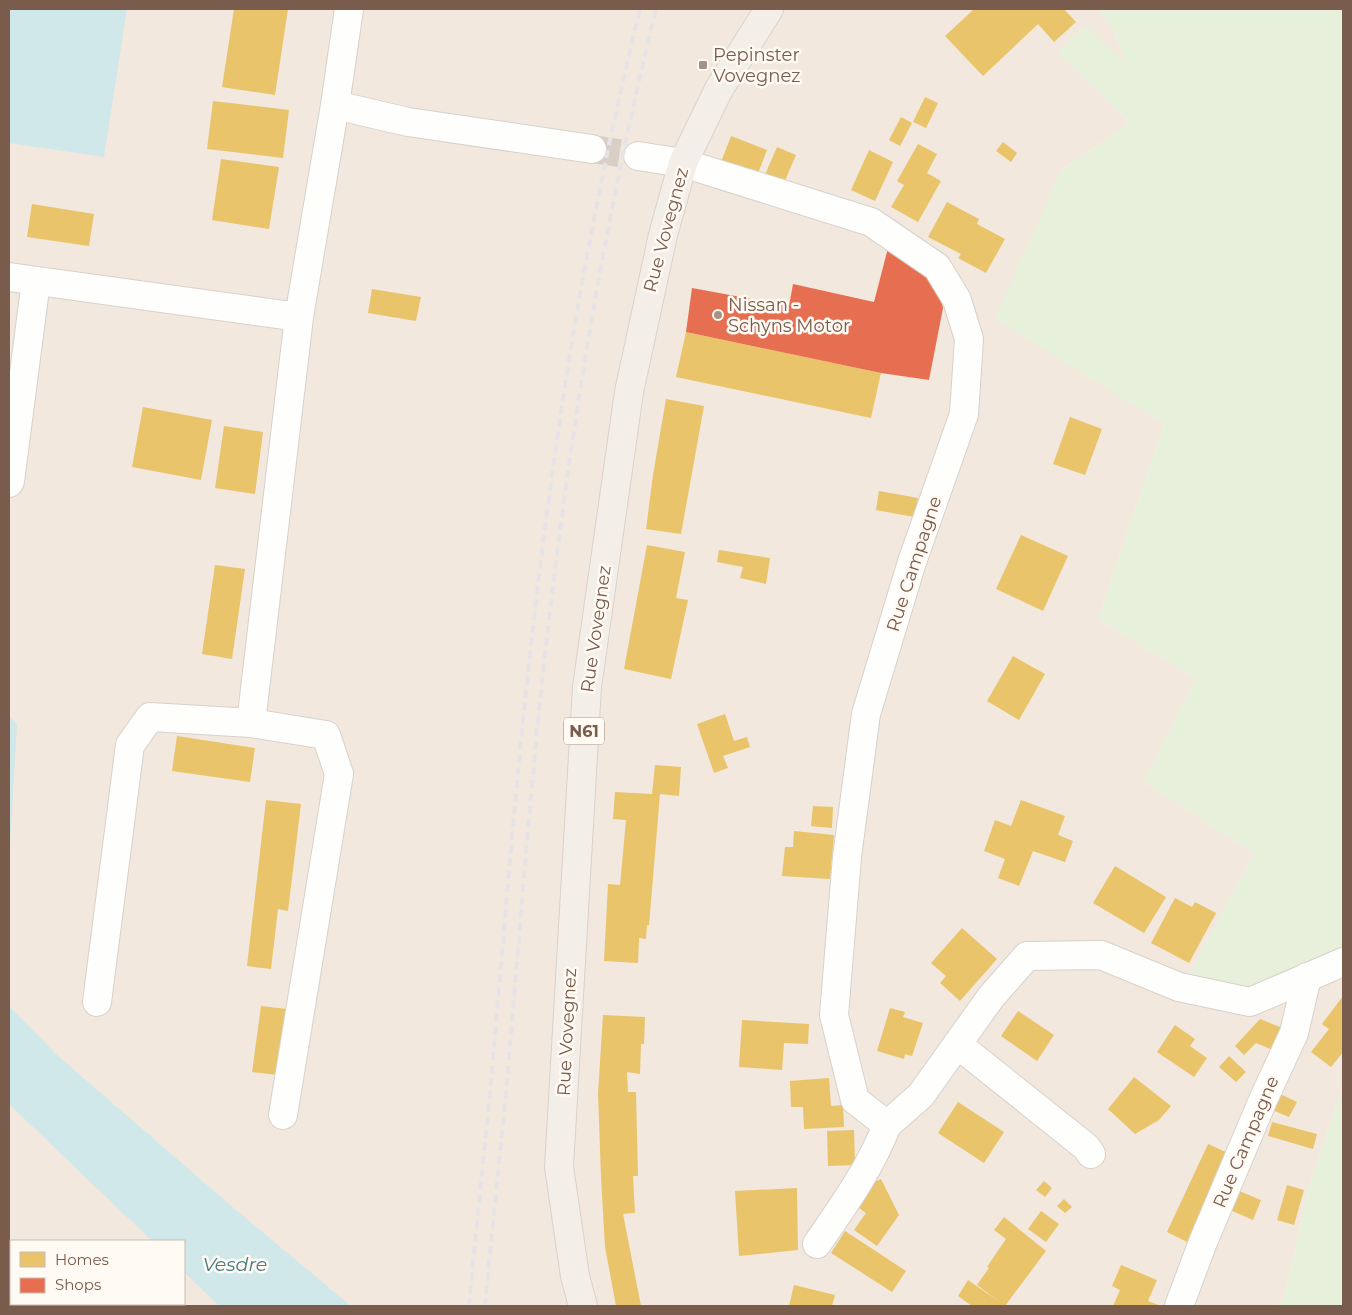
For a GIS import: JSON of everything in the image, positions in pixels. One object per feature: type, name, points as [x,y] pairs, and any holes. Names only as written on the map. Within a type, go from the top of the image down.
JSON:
[{"type":"main road","name":"Rue Vovegnez","points":[[583,1306],[575,1276],[559,1167],[587,687],[629,392],[663,235],[683,163],[719,89],[769,9]]},
{"type":"street","points":[[251,723],[299,316],[336,105],[349,9]]},
{"type":"street","points":[[336,105],[408,122],[592,149]]},
{"type":"street","name":"Rue Campagne","points":[[638,156],[683,163],[871,222],[937,268],[957,300],[969,339],[964,414],[912,562],[866,714],[847,857],[834,1015],[855,1100],[887,1125]]},
{"type":"street","points":[[9,277],[299,316]]},
{"type":"street","points":[[9,483],[36,281]]},
{"type":"street","points":[[97,1002],[130,744],[150,717],[251,723],[326,735],[339,774],[283,1115]]},
{"type":"street","points":[[817,1244],[855,1189],[878,1147],[887,1125],[921,1095],[991,997],[1027,956],[1101,955],[1179,987],[1250,1002],[1343,962]]},
{"type":"street","name":"Rue Campagne","points":[[1180,1306],[1203,1242],[1263,1100],[1294,1033],[1308,977]]},
{"type":"street","points":[[957,1044],[1086,1147],[1091,1154]]},
{"type":"shaded area","points":[[9,9],[1098,9],[1113,30],[1129,67],[1058,52],[1130,123],[1061,170],[1164,424],[1098,619],[1196,679],[1144,782],[1254,853],[1186,980],[1343,956],[1343,1085],[1308,1189],[1286,1291],[1279,1306],[66,1305],[185,1305],[185,1240],[10,1240],[9,1274]]},
{"type":"green space","points":[[1098,9],[1343,9],[1343,956],[1263,988],[1186,980],[1254,853],[1144,782],[1196,679],[1098,619],[1164,424],[995,319],[1061,170],[1130,123],[1057,52],[1086,25],[1128,65],[1113,30]]},
{"type":"green space","points":[[1343,1085],[1343,1306],[1279,1306],[1286,1291],[1308,1189]]},
{"type":"green space","points":[[9,1274],[10,1305],[68,1306],[9,1306]]},
{"type":"water","points":[[9,9],[127,9],[104,157],[9,143]]},
{"type":"water","points":[[9,715],[17,725],[9,864]]},
{"type":"water","name":"Vesdre","points":[[9,1006],[58,1056],[236,1210],[351,1306],[219,1306],[185,1273],[185,1240],[151,1240],[9,1104]]},
{"type":"building: Homes","points":[[234,9],[288,9],[275,95],[222,87]]},
{"type":"building: Homes","points":[[974,9],[1064,9],[1076,22],[1054,42],[1038,24],[983,76],[945,36]]},
{"type":"building: Homes","points":[[925,97],[938,103],[926,128],[913,122]]},
{"type":"building: Homes","points":[[213,101],[289,110],[283,158],[207,149]]},
{"type":"building: Homes","points":[[901,117],[912,123],[900,146],[889,140]]},
{"type":"building: Homes","points":[[731,136],[767,150],[757,176],[721,162]]},
{"type":"building: Homes","points":[[1003,142],[1017,153],[1011,162],[996,151]]},
{"type":"building: Homes","points":[[918,144],[937,154],[927,173],[941,181],[918,222],[891,207],[904,185],[897,181]]},
{"type":"building: Homes","points":[[777,147],[796,155],[784,183],[765,175]]},
{"type":"building: Homes","points":[[869,150],[893,162],[875,201],[851,190]]},
{"type":"building: Homes","points":[[221,159],[279,167],[269,229],[212,220]]},
{"type":"building: Homes","points":[[947,202],[979,219],[977,224],[1005,239],[986,273],[958,258],[961,254],[928,237]]},
{"type":"building: Homes","points":[[32,204],[94,214],[89,246],[27,237]]},
{"type":"building: Homes","points":[[372,289],[421,297],[416,321],[368,313]]},
{"type":"building: Homes","points":[[686,332],[881,373],[871,418],[676,377]]},
{"type":"building: Homes","points":[[666,399],[704,406],[681,534],[646,529]]},
{"type":"building: Homes","points":[[143,407],[212,420],[201,480],[132,467]]},
{"type":"building: Homes","points":[[1070,417],[1102,429],[1085,475],[1053,464]]},
{"type":"building: Homes","points":[[224,426],[263,432],[255,494],[215,488]]},
{"type":"building: Homes","points":[[879,491],[918,498],[914,517],[876,510]]},
{"type":"building: Homes","points":[[1021,535],[1068,556],[1043,611],[996,589]]},
{"type":"building: Homes","points":[[647,545],[685,552],[676,598],[688,600],[671,679],[624,669]]},
{"type":"building: Homes","points":[[719,550],[770,558],[766,584],[740,578],[743,567],[717,562]]},
{"type":"building: Homes","points":[[215,565],[245,569],[232,659],[202,654]]},
{"type":"building: Homes","points":[[1013,656],[1045,674],[1019,720],[987,701]]},
{"type":"building: Homes","points":[[725,714],[734,741],[747,737],[750,747],[723,756],[728,768],[714,773],[697,724]]},
{"type":"building: Homes","points":[[177,736],[255,748],[250,782],[172,771]]},
{"type":"building: Homes","points":[[655,765],[681,767],[679,796],[660,794],[649,925],[647,925],[646,939],[639,938],[638,963],[604,961],[608,884],[620,885],[626,820],[613,819],[615,792],[652,794]]},
{"type":"building: Homes","points":[[266,800],[301,804],[288,911],[278,909],[271,969],[247,966]]},
{"type":"building: Homes","points":[[1021,800],[1065,816],[1058,835],[1073,841],[1065,862],[1033,851],[1019,886],[998,878],[1005,859],[984,851],[995,820],[1011,826]]},
{"type":"building: Homes","points":[[813,806],[833,807],[832,828],[811,826]]},
{"type":"building: Homes","points":[[794,831],[834,835],[830,879],[782,876],[785,847],[793,847]]},
{"type":"building: Homes","points":[[1115,866],[1166,897],[1144,933],[1093,903]]},
{"type":"building: Homes","points":[[1175,898],[1192,907],[1195,902],[1216,913],[1189,963],[1151,943]]},
{"type":"building: Homes","points":[[962,928],[997,959],[960,1001],[940,983],[946,976],[931,963]]},
{"type":"building: Homes","points":[[1343,996],[1343,1052],[1331,1067],[1311,1052],[1329,1029],[1322,1024]]},
{"type":"building: Homes","points":[[261,1006],[287,1009],[278,1075],[252,1072]]},
{"type":"building: Homes","points":[[890,1008],[905,1012],[903,1017],[923,1023],[912,1056],[905,1054],[904,1059],[877,1051]]},
{"type":"building: Homes","points":[[1018,1011],[1054,1035],[1037,1061],[1001,1036]]},
{"type":"building: Homes","points":[[603,1015],[645,1017],[644,1044],[641,1044],[640,1074],[627,1072],[628,1092],[636,1092],[638,1176],[633,1176],[635,1213],[623,1214],[641,1306],[616,1306],[605,1247],[598,1093]]},
{"type":"building: Homes","points":[[1260,1019],[1285,1029],[1275,1051],[1256,1043],[1244,1055],[1235,1046]]},
{"type":"building: Homes","points":[[742,1020],[809,1024],[808,1044],[784,1043],[782,1070],[739,1067]]},
{"type":"building: Homes","points":[[1175,1025],[1195,1039],[1190,1046],[1207,1058],[1194,1077],[1157,1052]]},
{"type":"building: Homes","points":[[1229,1056],[1246,1072],[1236,1082],[1219,1067]]},
{"type":"building: Homes","points":[[1134,1077],[1171,1106],[1159,1120],[1135,1134],[1108,1109]]},
{"type":"building: Homes","points":[[829,1078],[831,1106],[843,1105],[844,1127],[804,1129],[803,1107],[791,1107],[790,1081]]},
{"type":"building: Homes","points":[[1278,1093],[1297,1102],[1289,1117],[1270,1109]]},
{"type":"building: Homes","points":[[958,1102],[1004,1132],[984,1163],[938,1133]]},
{"type":"building: Homes","points":[[1272,1122],[1317,1134],[1313,1149],[1268,1136]]},
{"type":"building: Homes","points":[[854,1130],[855,1165],[828,1166],[827,1131]]},
{"type":"building: Homes","points":[[1208,1144],[1230,1154],[1191,1244],[1167,1232]]},
{"type":"building: Homes","points":[[881,1179],[899,1215],[877,1246],[854,1230],[866,1213],[852,1203],[862,1188]]},
{"type":"building: Homes","points":[[1044,1181],[1052,1188],[1045,1197],[1036,1190]]},
{"type":"building: Homes","points":[[1287,1185],[1304,1190],[1294,1225],[1277,1220]]},
{"type":"building: Homes","points":[[797,1188],[798,1250],[739,1256],[735,1191]]},
{"type":"building: Homes","points":[[1239,1191],[1261,1200],[1253,1220],[1230,1210]]},
{"type":"building: Homes","points":[[1064,1199],[1072,1207],[1065,1213],[1057,1206]]},
{"type":"building: Homes","points":[[1041,1211],[1059,1224],[1046,1242],[1028,1229]]},
{"type":"building: Homes","points":[[1004,1217],[1046,1251],[1005,1306],[972,1306],[958,1296],[968,1280],[1001,1303],[977,1285],[1006,1239],[994,1230]]},
{"type":"building: Homes","points":[[845,1231],[906,1271],[892,1292],[831,1253]]},
{"type":"building: Homes","points":[[1121,1265],[1157,1280],[1148,1301],[1161,1306],[1113,1306],[1120,1290],[1112,1286]]},
{"type":"building: Homes","points":[[794,1285],[835,1295],[832,1306],[789,1306]]},
{"type":"building: Homes","points":[[184,1305],[186,1306],[167,1306]]},
{"type":"building: Shops","points":[[888,248],[938,286],[943,308],[929,380],[881,373],[686,332],[692,288],[789,306],[793,284],[874,302]]},
{"type":"tunnel","points":[[592,149],[638,156]]},
{"type":"railway","points":[[469,1306],[520,747],[551,484],[560,416],[595,212],[640,9]]},
{"type":"railway","points":[[485,1306],[538,726],[559,535],[581,384],[607,233],[638,83],[656,9]]},
{"type":"place","name":"Pepinster Vovegnez","points":[[703,65]]},
{"type":"place","name":"Nissan - Schyns Motor","points":[[718,315]]}]
